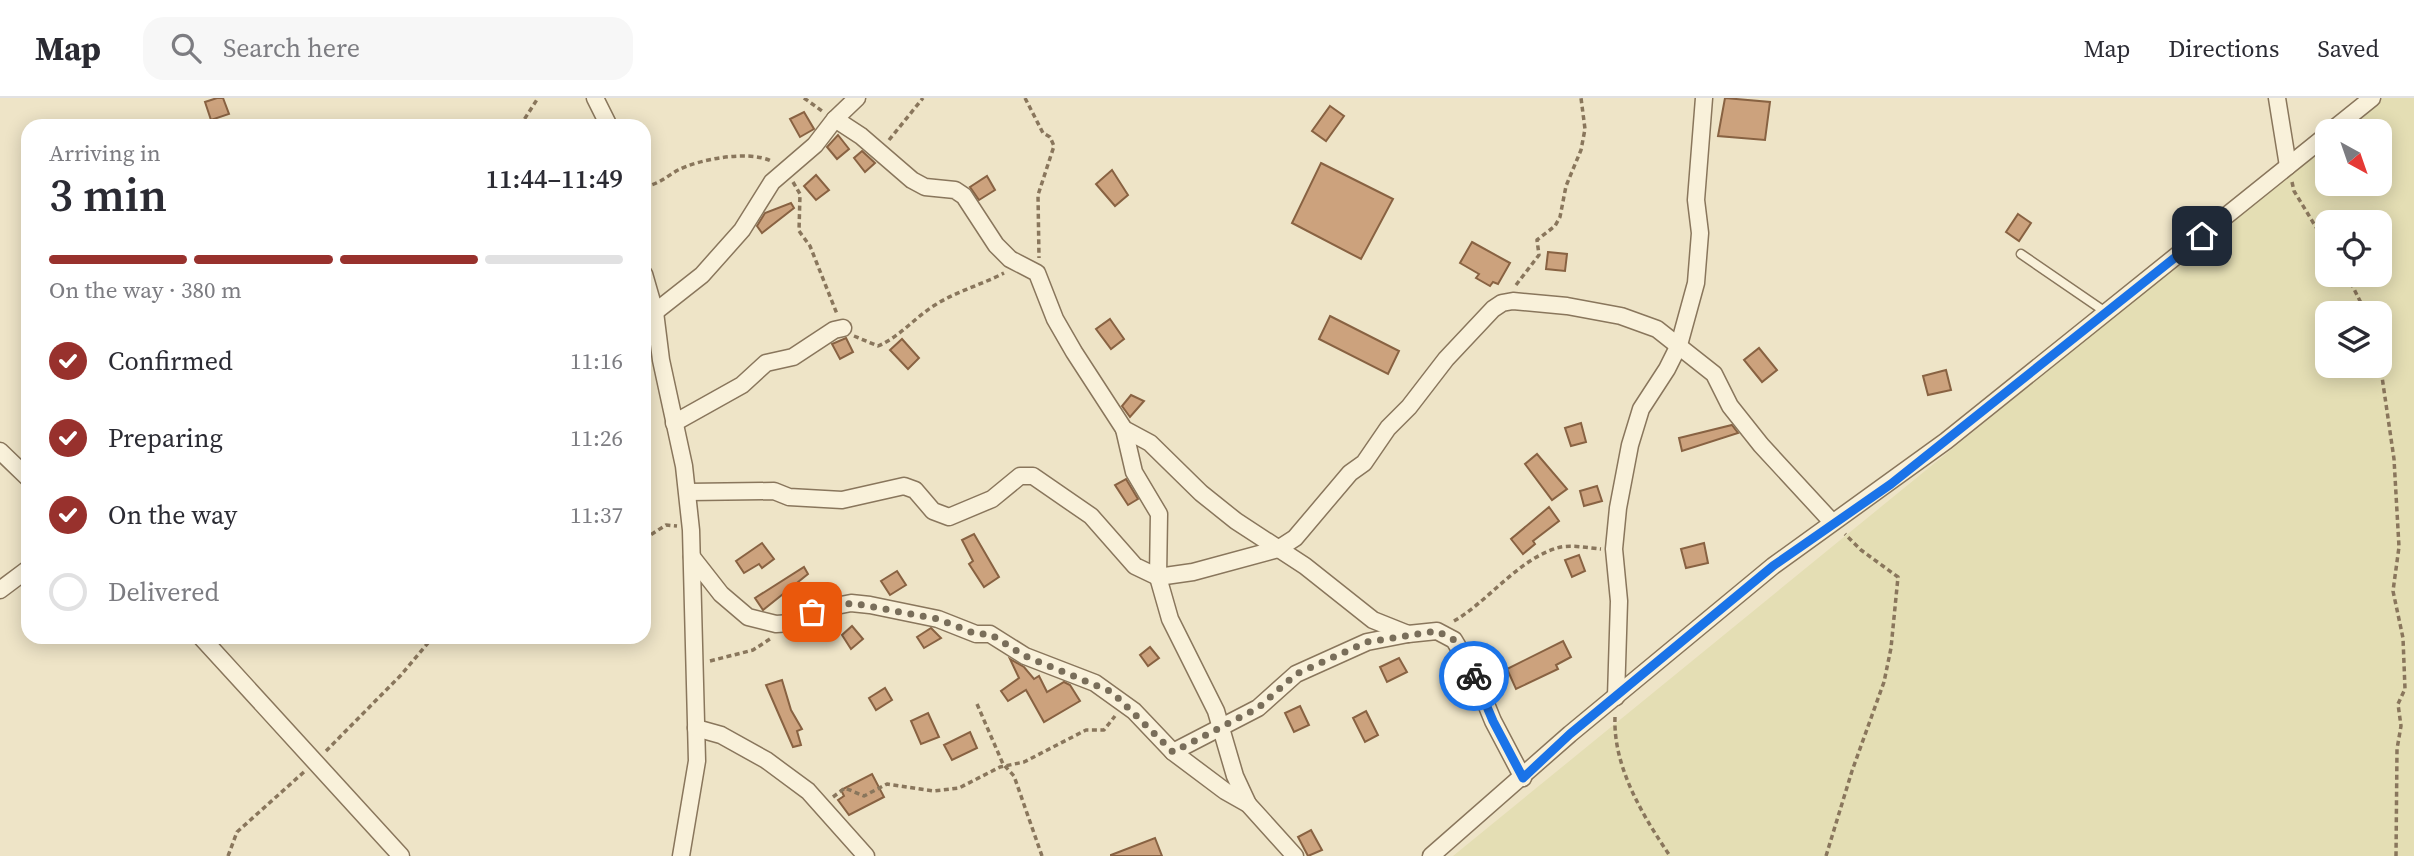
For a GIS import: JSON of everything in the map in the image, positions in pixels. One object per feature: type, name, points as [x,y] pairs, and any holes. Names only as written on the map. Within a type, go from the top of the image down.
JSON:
[{"type":"street","points":[[595,98],[606,119]]},
{"type":"street","points":[[655,312],[702,275],[742,230],[772,182],[815,145],[835,119],[857,98]]},
{"type":"street","points":[[1616,697],[1619,601],[1614,549],[1628,457],[1641,409],[1679,345],[1696,283],[1700,233],[1696,200],[1704,98]]},
{"type":"street","points":[[2277,98],[2288,166]]},
{"type":"street","points":[[2346,119],[2372,98]]},
{"type":"street","points":[[835,119],[925,187],[955,190],[964,196],[989,236],[1020,265],[1037,273],[1059,326],[1124,429],[1134,472],[1159,514],[1158,577],[1170,619],[1216,711],[1235,776],[1248,804],[1295,856]]},
{"type":"street","points":[[1431,856],[1570,734],[1773,566],[1891,484],[2108,313],[2315,144]]},
{"type":"street","points":[[651,298],[688,492],[691,530],[696,778],[681,856]]},
{"type":"street","points":[[688,492],[749,489],[774,491],[789,497],[842,500],[904,486],[915,489],[933,512],[949,517],[974,509],[992,499],[1020,476],[1032,476],[1073,500],[1091,516],[1135,566],[1158,577],[1193,572],[1278,549],[1295,538],[1350,473],[1364,463],[1388,428],[1409,407],[1446,359],[1502,303],[1567,306],[1621,316],[1657,329],[1714,374],[1730,406],[1761,445],[1832,523]]},
{"type":"street","points":[[674,423],[733,391],[766,363],[793,357],[834,330],[843,328]]},
{"type":"street","points":[[651,342],[661,360]]},
{"type":"street","points":[[1124,429],[1150,443],[1201,494],[1373,620],[1408,634]]},
{"type":"street","points":[[0,451],[21,471]]},
{"type":"street","points":[[692,557],[721,594],[748,617],[776,624],[791,623],[812,612],[852,603],[938,619],[976,634],[990,634],[1025,656],[1095,683],[1134,711],[1173,752],[1225,791],[1248,804]]},
{"type":"street","points":[[0,590],[21,574]]},
{"type":"street","points":[[1173,752],[1258,708],[1296,674],[1367,642],[1437,631],[1454,640],[1467,661],[1523,778]]},
{"type":"street","points":[[208,644],[317,760],[401,856]]},
{"type":"street","points":[[696,728],[721,735],[766,760],[822,805],[866,856]]},
{"type":"lane","points":[[2021,254],[2108,313]]},
{"type":"path","points":[[524,119],[538,98]]},
{"type":"path","points":[[804,98],[835,119]]},
{"type":"path","points":[[879,151],[923,98]]},
{"type":"path","points":[[1025,98],[1043,133],[1050,137],[1054,146],[1038,195],[1041,244],[1037,273]]},
{"type":"path","points":[[1502,303],[1539,256],[1537,240],[1555,226],[1560,217],[1566,186],[1581,150],[1586,128],[1581,98]]},
{"type":"path","points":[[651,185],[666,180],[679,170],[724,157],[763,157],[786,168],[800,194],[799,231],[833,297],[843,328],[864,343],[878,346],[899,336],[932,307],[961,290],[979,286],[1020,265]]},
{"type":"path","points":[[2288,166],[2294,191],[2315,226]]},
{"type":"path","points":[[2382,378],[2394,459],[2399,547],[2393,590],[2403,638],[2405,689],[2398,704],[2401,726],[2397,749],[2396,856]]},
{"type":"path","points":[[1826,856],[1852,771],[1884,682],[1891,649],[1898,577],[1861,550],[1832,523]]},
{"type":"path","points":[[651,535],[666,526],[691,530]]},
{"type":"path","points":[[1437,631],[1469,613],[1522,567],[1558,547],[1614,549]]},
{"type":"path","points":[[695,663],[724,659],[758,649],[791,623]]},
{"type":"path","points":[[228,856],[237,832],[317,760],[401,675],[427,644]]},
{"type":"path","points":[[1616,697],[1617,751],[1645,818],[1670,856]]},
{"type":"path","points":[[977,704],[1007,768],[1014,776],[1042,856]]},
{"type":"path","points":[[822,805],[845,788],[864,796],[887,784],[934,791],[959,788],[1086,730],[1104,730],[1115,716],[1134,711]]},
{"type":"shaded area","points":[[2383,98],[2414,98],[2414,856],[1453,856],[2315,153],[2315,196],[2392,196],[2392,119],[2357,119]]},
{"type":"building","points":[[223,98],[229,114],[211,119],[205,102]]},
{"type":"building","points":[[1725,98],[1770,102],[1765,140],[1718,136]]},
{"type":"building","points":[[1330,106],[1344,116],[1326,141],[1312,131]]},
{"type":"building","points":[[804,112],[814,129],[800,137],[790,119]]},
{"type":"building","points":[[838,135],[849,149],[837,159],[827,147]]},
{"type":"building","points":[[862,151],[875,163],[865,172],[854,158]]},
{"type":"building","points":[[1321,163],[1393,199],[1361,259],[1292,223]]},
{"type":"building","points":[[1112,170],[1128,195],[1115,206],[1096,184]]},
{"type":"building","points":[[816,175],[829,190],[816,200],[804,186]]},
{"type":"building","points":[[987,176],[995,190],[979,200],[970,187]]},
{"type":"building","points":[[791,203],[794,208],[762,233],[757,226],[765,213]]},
{"type":"building","points":[[2018,214],[2031,223],[2019,241],[2006,232]]},
{"type":"building","points":[[1472,242],[1510,263],[1498,284],[1493,282],[1490,286],[1476,278],[1479,274],[1460,263]]},
{"type":"building","points":[[1548,252],[1567,254],[1565,271],[1546,269]]},
{"type":"building","points":[[1330,316],[1399,351],[1388,374],[1319,339]]},
{"type":"building","points":[[1110,319],[1124,339],[1111,349],[1096,329]]},
{"type":"building","points":[[846,338],[853,352],[840,359],[832,344]]},
{"type":"building","points":[[902,339],[919,358],[908,369],[890,350]]},
{"type":"building","points":[[1759,348],[1777,370],[1762,382],[1744,360]]},
{"type":"building","points":[[1946,370],[1951,390],[1928,395],[1923,376]]},
{"type":"building","points":[[1131,395],[1144,401],[1130,417],[1122,406]]},
{"type":"building","points":[[1581,423],[1586,442],[1571,446],[1565,428]]},
{"type":"building","points":[[1732,425],[1738,433],[1682,451],[1679,438]]},
{"type":"building","points":[[1537,454],[1567,489],[1552,500],[1525,464]]},
{"type":"building","points":[[1126,479],[1138,499],[1128,505],[1115,485]]},
{"type":"building","points":[[1597,486],[1602,501],[1584,506],[1580,491]]},
{"type":"building","points":[[1549,507],[1559,521],[1533,541],[1535,544],[1523,554],[1511,539]]},
{"type":"building","points":[[974,534],[999,577],[984,587],[969,564],[973,561],[962,540]]},
{"type":"building","points":[[762,543],[774,559],[762,568],[759,564],[744,573],[736,561]]},
{"type":"building","points":[[1704,543],[1708,563],[1686,568],[1681,549]]},
{"type":"building","points":[[1579,555],[1585,571],[1572,577],[1565,560]]},
{"type":"building","points":[[804,567],[808,574],[763,610],[755,598]]},
{"type":"building","points":[[897,571],[906,585],[890,595],[881,581]]},
{"type":"building","points":[[852,626],[863,639],[851,649],[842,635]]},
{"type":"building","points":[[931,628],[941,638],[924,648],[917,637]]},
{"type":"building","points":[[1563,641],[1571,657],[1556,665],[1558,669],[1516,689],[1507,669]]},
{"type":"building","points":[[1150,647],[1159,658],[1148,666],[1140,655]]},
{"type":"building","points":[[1399,658],[1407,672],[1387,682],[1380,667]]},
{"type":"building","points":[[1010,659],[1024,667],[1034,679],[1039,676],[1047,692],[1064,682],[1070,685],[1080,701],[1044,722],[1026,690],[1008,701],[1001,691],[1019,678]]},
{"type":"building","points":[[782,680],[791,710],[802,729],[797,731],[801,745],[793,747],[766,685]]},
{"type":"building","points":[[885,688],[892,700],[876,710],[869,698]]},
{"type":"building","points":[[1300,706],[1309,725],[1294,732],[1285,713]]},
{"type":"building","points":[[1366,711],[1378,735],[1365,742],[1353,718]]},
{"type":"building","points":[[928,713],[939,737],[921,744],[911,721]]},
{"type":"building","points":[[970,732],[977,748],[952,760],[944,745]]},
{"type":"building","points":[[872,774],[884,797],[849,815],[838,800],[844,796],[841,790]]},
{"type":"building","points":[[1311,830],[1322,850],[1308,856],[1298,837]]},
{"type":"building","points":[[1155,838],[1162,856],[1111,856],[1111,855]]},
{"type":"way so far","points":[[812,612],[852,603],[870,605],[906,615],[938,619],[976,634],[990,634],[1025,656],[1112,692],[1173,752],[1258,708],[1296,674],[1367,642],[1437,631],[1454,640],[1474,676]]},
{"type":"route","points":[[1474,676],[1493,721],[1523,778],[1570,734],[1773,566],[1891,484],[2202,236]]}]
